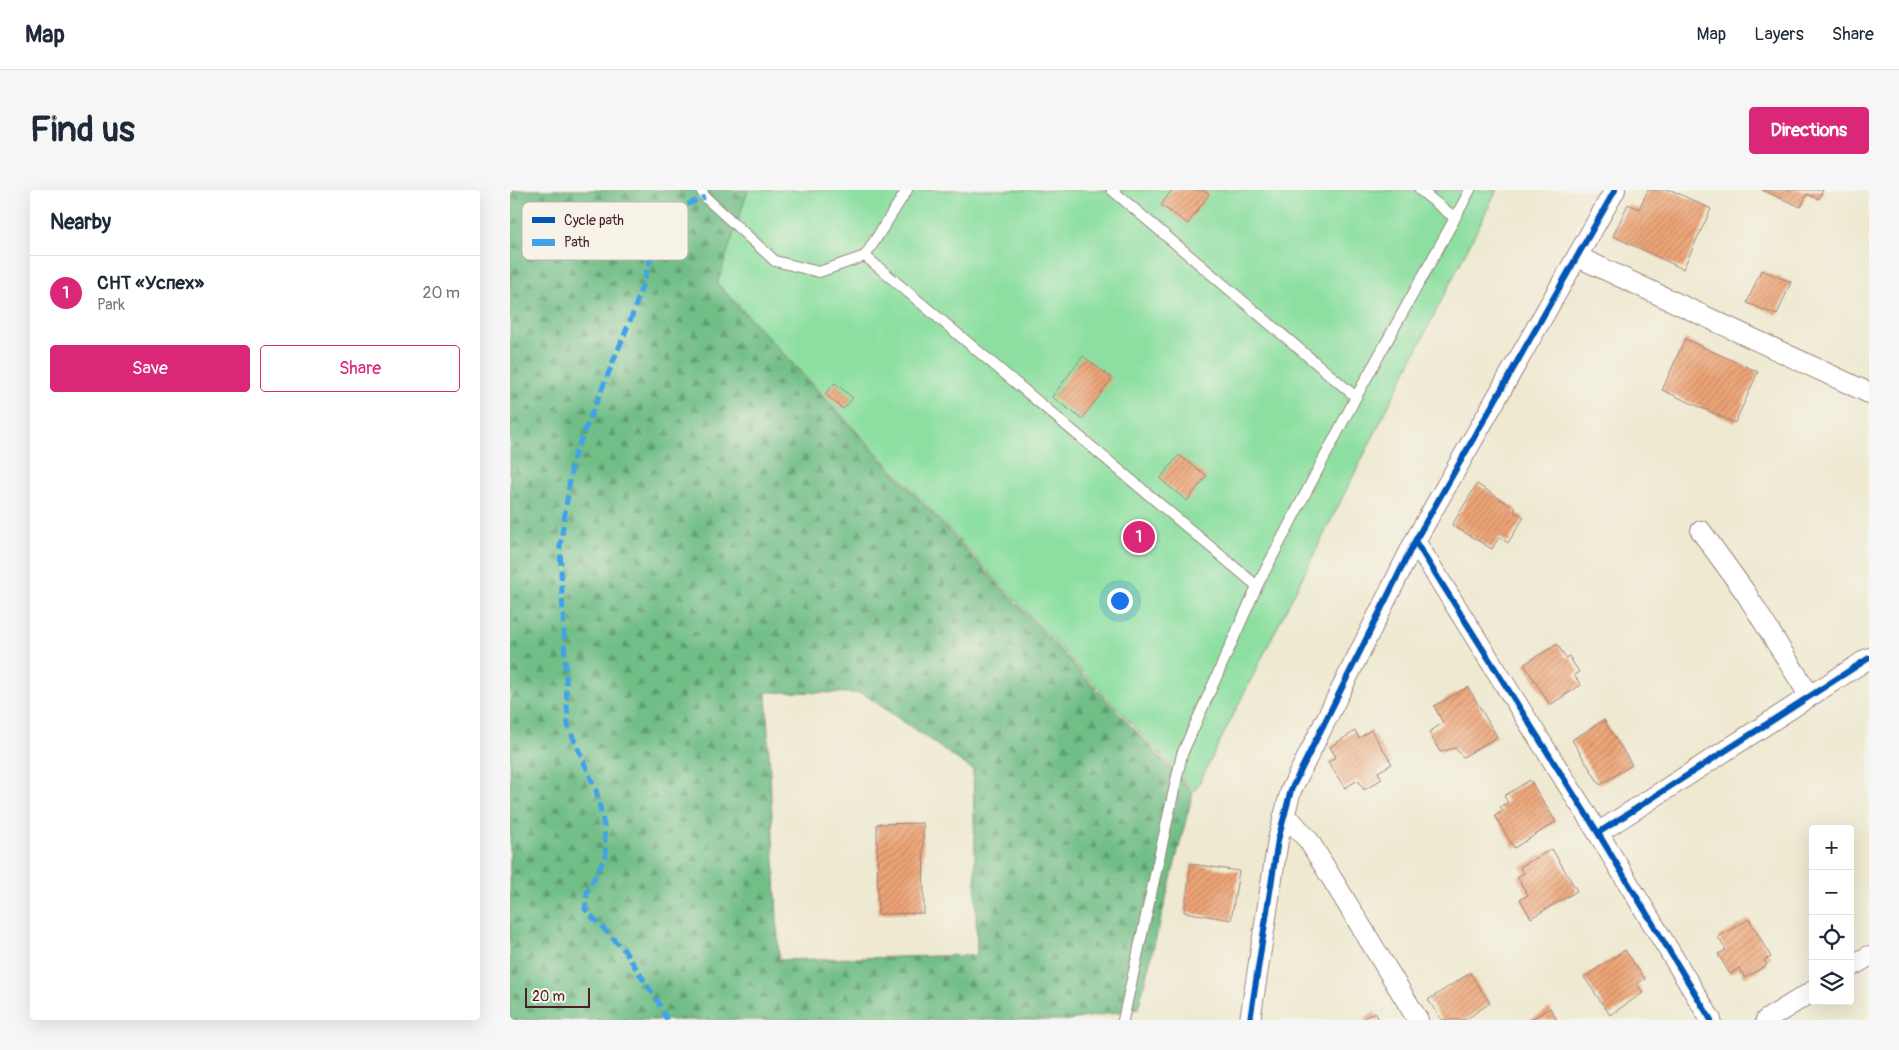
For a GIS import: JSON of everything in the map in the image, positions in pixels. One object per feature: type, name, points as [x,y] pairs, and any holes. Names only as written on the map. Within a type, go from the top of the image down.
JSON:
[{"type":"street","points":[[1250,1020],[1278,840],[1291,790],[1415,542],[1615,190]]},
{"type":"street","points":[[1578,257],[1869,393]]},
{"type":"street","points":[[1701,531],[1745,592],[1810,695]]},
{"type":"street","points":[[1415,542],[1598,833],[1711,1020]]},
{"type":"street","points":[[1598,833],[1869,658]]},
{"type":"street","points":[[1283,818],[1293,823],[1309,841],[1418,1020]]},
{"type":"street","points":[[1854,965],[1869,956]]},
{"type":"street","points":[[1766,1020],[1809,993]]},
{"type":"lane","points":[[700,190],[775,261],[819,272],[865,256],[907,190]]},
{"type":"lane","points":[[1112,190],[1356,397]]},
{"type":"lane","points":[[1420,190],[1455,218]]},
{"type":"lane","points":[[1123,1020],[1182,754],[1257,586],[1356,397],[1470,190]]},
{"type":"lane","points":[[865,256],[1257,586]]},
{"type":"green space","points":[[510,190],[748,190],[717,284],[1193,792],[1138,1009],[1069,1020],[510,1020]],"holes":[[[766,692],[862,693],[973,770],[977,955],[779,960]]]},
{"type":"green space","points":[[748,190],[1497,190],[1195,791],[717,283]]},
{"type":"building","points":[[1172,190],[1203,190],[1209,194],[1188,224],[1161,205]]},
{"type":"building","points":[[1648,190],[1671,190],[1711,209],[1683,269],[1613,236],[1628,204],[1639,209]]},
{"type":"building","points":[[1762,190],[1823,190],[1819,199],[1807,194],[1801,207]]},
{"type":"building","points":[[1761,270],[1791,282],[1777,315],[1747,303]]},
{"type":"building","points":[[1685,339],[1758,372],[1735,423],[1662,390]]},
{"type":"building","points":[[1083,356],[1112,378],[1082,419],[1052,397]]},
{"type":"building","points":[[835,383],[853,398],[843,409],[825,394]]},
{"type":"building","points":[[1179,455],[1207,476],[1187,501],[1160,479]]},
{"type":"building","points":[[1477,484],[1516,509],[1514,512],[1524,517],[1508,543],[1499,537],[1492,549],[1452,525]]},
{"type":"building","points":[[1557,644],[1566,658],[1569,656],[1579,672],[1574,675],[1581,685],[1550,705],[1524,664]]},
{"type":"building","points":[[1468,687],[1497,737],[1463,757],[1455,748],[1440,752],[1429,732],[1443,723],[1434,706]]},
{"type":"building","points":[[1604,720],[1632,765],[1600,785],[1572,740]]},
{"type":"building","points":[[1371,730],[1392,764],[1378,772],[1382,779],[1364,790],[1358,780],[1345,788],[1328,762],[1336,757],[1330,747],[1355,731],[1359,738]]},
{"type":"building","points":[[1530,780],[1556,822],[1514,848],[1495,816],[1503,811],[1500,807],[1508,802],[1504,796]]},
{"type":"building","points":[[923,823],[924,913],[878,914],[877,824]]},
{"type":"building","points":[[1552,849],[1577,891],[1531,918],[1520,899],[1528,895],[1517,877],[1524,873],[1520,867]]},
{"type":"building","points":[[1191,864],[1239,871],[1231,920],[1184,912]]},
{"type":"building","points":[[1749,919],[1771,957],[1764,960],[1767,965],[1745,978],[1739,968],[1730,974],[1718,954],[1726,950],[1718,937]]},
{"type":"building","points":[[1625,950],[1645,979],[1637,984],[1643,993],[1610,1015],[1584,977]]},
{"type":"building","points":[[1470,973],[1490,1003],[1465,1020],[1442,1020],[1428,1000]]},
{"type":"building","points":[[1550,1008],[1557,1020],[1530,1020]]},
{"type":"building","points":[[1375,1012],[1379,1020],[1360,1020]]},
{"type":"marked path","points":[[688,204],[705,197]]},
{"type":"marked path","points":[[650,260],[634,311],[573,459],[560,547],[568,726],[596,790],[604,826],[606,855],[587,892],[585,909],[624,950],[657,1000],[667,1020]]},
{"type":"cycle path","points":[[1250,1020],[1278,840],[1291,790],[1415,541],[1615,190]]},
{"type":"cycle path","points":[[1415,541],[1598,833],[1711,1020]]},
{"type":"cycle path","points":[[1598,833],[1869,658]]},
{"type":"place","name":"СНТ «Успех»","points":[[1139,537]]}]
